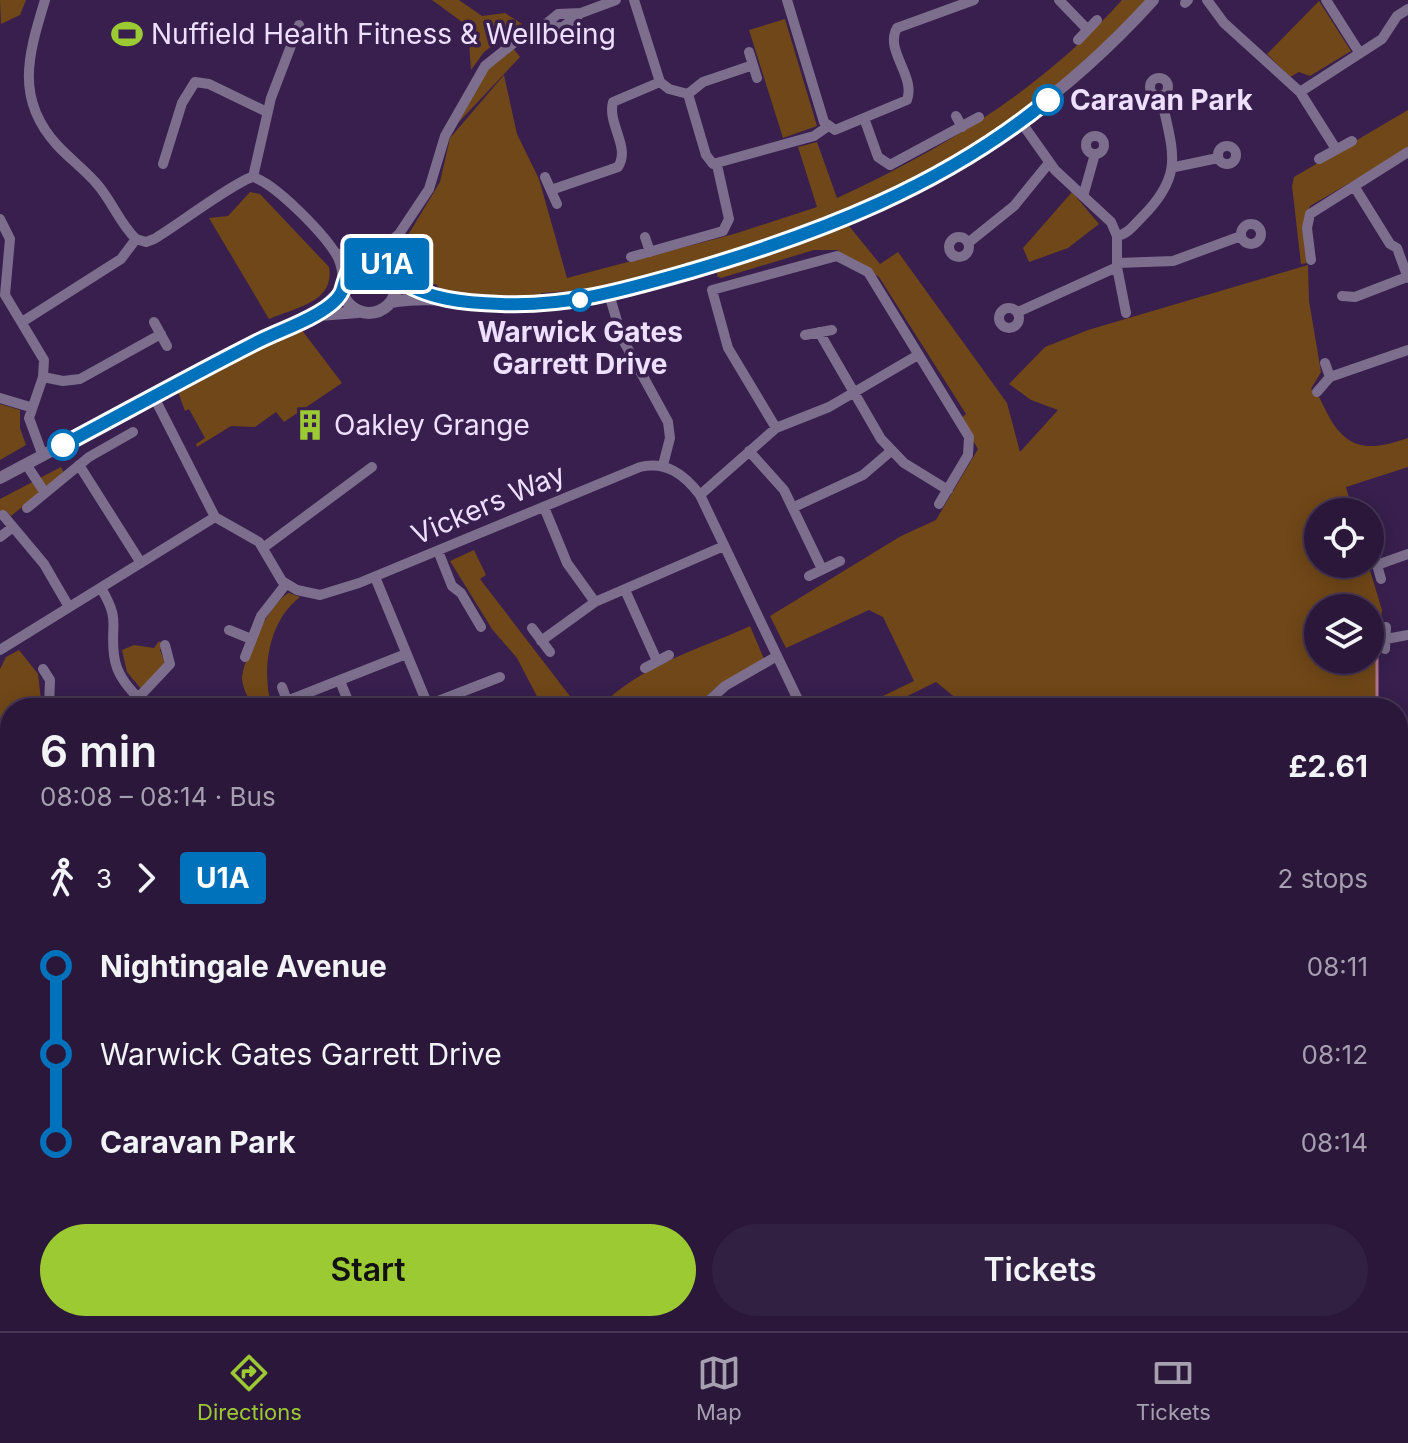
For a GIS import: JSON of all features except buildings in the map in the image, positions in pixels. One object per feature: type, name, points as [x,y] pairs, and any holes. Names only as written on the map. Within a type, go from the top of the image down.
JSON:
[{"type":"street","points":[[45,0],[28,59],[29,84],[36,111],[56,144],[102,190],[136,239],[146,242],[154,239],[215,200],[237,181],[253,177],[289,203],[336,253],[347,302],[358,312]]},
{"type":"street","points":[[0,478],[312,317],[343,284],[351,266],[366,259],[399,234],[429,189],[445,136],[478,75],[498,52],[540,28],[563,27],[581,13],[616,0]]},
{"type":"street","points":[[634,0],[660,82],[669,89],[688,94]]},
{"type":"street","points":[[787,0],[827,127]]},
{"type":"street","points":[[717,165],[814,136],[827,127],[838,129],[903,103],[909,96],[893,39],[897,28],[974,0]]},
{"type":"street","points":[[1059,0],[1087,29]]},
{"type":"street","points":[[312,317],[374,313],[391,302],[437,297],[513,305],[609,294],[758,251],[846,219],[950,169],[1021,122],[1092,63],[1153,0]]},
{"type":"street","points":[[1207,0],[1224,23],[1300,92],[1336,149]]},
{"type":"street","points":[[1326,0],[1359,52]]},
{"type":"street","points":[[1300,92],[1382,39],[1397,16],[1408,9]]},
{"type":"street","points":[[1078,40],[1097,20]]},
{"type":"street","points":[[253,177],[267,112],[299,25]]},
{"type":"street","points":[[749,52],[757,78]]},
{"type":"street","points":[[688,94],[703,82],[753,65]]},
{"type":"street","points":[[163,164],[182,103],[195,82],[209,84],[267,112]]},
{"type":"street","points":[[551,190],[618,167],[623,156],[611,113],[613,102],[660,82]]},
{"type":"street","points":[[631,257],[723,231],[729,219],[717,165],[706,155],[688,94]]},
{"type":"street","points":[[1117,236],[1128,232],[1153,206],[1175,167],[1161,96]]},
{"type":"street","points":[[956,116],[962,127]]},
{"type":"street","points":[[864,118],[878,157],[887,165],[901,161],[979,117]]},
{"type":"street","points":[[1021,122],[1049,163],[1111,222],[1117,236],[1126,313]]},
{"type":"street","points":[[1319,159],[1352,141]]},
{"type":"street","points":[[1311,260],[1307,228],[1310,214],[1408,152]]},
{"type":"street","points":[[1084,193],[1095,154]]},
{"type":"street","points":[[1175,167],[1218,158]]},
{"type":"street","points":[[968,243],[1014,206],[1049,163]]},
{"type":"street","points":[[545,177],[557,204]]},
{"type":"street","points":[[1342,296],[1355,297],[1408,277],[1397,248],[1390,244],[1354,186]]},
{"type":"street","points":[[0,219],[10,239],[2,293],[41,353],[43,377],[30,407],[30,427],[43,456]]},
{"type":"street","points":[[391,302],[399,234]]},
{"type":"street","points":[[1018,312],[1118,265],[1166,263],[1241,236]]},
{"type":"street","points":[[645,237],[650,252]]},
{"type":"street","points":[[1397,248],[1408,238]]},
{"type":"street","points":[[22,322],[121,259],[136,239]]},
{"type":"street","points":[[336,253],[366,259],[437,297]]},
{"type":"street","points":[[776,428],[728,348],[712,290],[837,256],[868,272],[971,443],[968,455],[939,504]]},
{"type":"street","points":[[1363,277],[1368,291]]},
{"type":"street","points":[[609,294],[622,338],[668,422],[670,438],[663,465],[700,495],[797,698]]},
{"type":"street","points":[[154,322],[167,346]]},
{"type":"street","points":[[805,335],[832,330]]},
{"type":"street","points":[[819,332],[891,451],[948,490]]},
{"type":"street","points":[[43,377],[67,381],[80,379],[161,334]]},
{"type":"street","points":[[1317,392],[1330,377],[1408,350]]},
{"type":"street","points":[[700,495],[776,428],[854,393],[918,355]]},
{"type":"street","points":[[1325,363],[1330,377]]},
{"type":"street","points":[[154,397],[215,517],[249,534],[263,548],[286,584],[261,616],[245,657]]},
{"type":"street","points":[[0,398],[30,407]]},
{"type":"street","points":[[27,508],[79,465],[133,432]]},
{"type":"street","points":[[749,451],[776,479],[794,507],[822,569]]},
{"type":"street","points":[[794,507],[863,475],[891,451]]},
{"type":"street","points":[[26,464],[45,493]]},
{"type":"street","points":[[79,465],[141,563]]},
{"type":"street","name":"Vickers Way","points":[[286,584],[320,595],[375,577],[640,467],[663,465]]},
{"type":"street","points":[[263,548],[372,467]]},
{"type":"street","points":[[544,507],[567,563],[595,602]]},
{"type":"street","points":[[3,515],[44,564],[69,607]]},
{"type":"street","points":[[0,650],[215,517]]},
{"type":"street","points":[[0,537],[13,527]]},
{"type":"street","points":[[541,641],[595,602],[724,546]]},
{"type":"street","points":[[438,551],[452,586],[461,593],[481,627]]},
{"type":"street","points":[[1384,563],[1408,554]]},
{"type":"street","points":[[809,576],[840,561]]},
{"type":"street","points":[[375,577],[424,698]]},
{"type":"street","points":[[101,588],[115,617],[114,659],[120,676],[138,698],[170,664],[165,645]]},
{"type":"street","points":[[625,590],[657,661]]},
{"type":"street","points":[[1386,627],[1386,644],[1408,635]]},
{"type":"street","points":[[532,628],[550,652]]},
{"type":"street","points":[[229,630],[251,639]]},
{"type":"street","points":[[303,698],[406,654]]},
{"type":"street","points":[[645,668],[669,655]]},
{"type":"street","points":[[712,698],[725,686],[777,656]]},
{"type":"street","points":[[43,669],[50,680],[49,698]]},
{"type":"street","points":[[450,698],[500,677]]},
{"type":"street","points":[[340,681],[347,698]]},
{"type":"street","points":[[282,687],[286,698]]},
{"type":"shaded area","points":[[0,0],[26,0],[20,15],[1,24]]},
{"type":"shaded area","points":[[432,0],[459,0],[482,16],[505,13],[522,24],[484,52],[471,70],[469,42],[473,30]]},
{"type":"shaded area","points":[[1122,0],[1146,0],[1115,36],[1028,117],[950,162],[800,237],[601,289],[541,293],[540,298],[475,295],[439,289],[437,285],[412,277],[402,263],[405,240],[440,182],[450,138],[504,75],[517,134],[539,179],[567,278],[734,234],[817,207],[798,147],[817,142],[837,198],[877,179],[954,137],[1025,89],[1091,32]]},
{"type":"shaded area","points":[[1319,1],[1351,51],[1310,76],[1299,72],[1290,77],[1267,54]]},
{"type":"shaded area","points":[[785,19],[817,126],[783,138],[749,30]]},
{"type":"shaded area","points":[[512,47],[520,57],[458,123],[488,69]]},
{"type":"shaded area","points":[[1408,110],[1408,149],[1310,206],[1305,220],[1308,263],[1301,264],[1292,186],[1294,177]]},
{"type":"shaded area","points":[[250,192],[260,194],[329,267],[329,279],[320,296],[269,319],[209,218],[228,216]]},
{"type":"shaded area","points":[[1072,192],[1099,224],[1068,248],[1029,262],[1023,248]]},
{"type":"shaded area","points":[[849,226],[880,264],[898,252],[1007,403],[1020,452],[1058,410],[1031,400],[1009,384],[1045,347],[1088,330],[1308,265],[1309,301],[1321,372],[1311,389],[1333,423],[1350,440],[1369,446],[1408,438],[1408,467],[1346,487],[1349,498],[1304,498],[1304,578],[1372,578],[1377,594],[1304,594],[1304,674],[1377,674],[1378,698],[956,698],[936,682],[903,698],[879,698],[914,681],[883,617],[869,610],[786,648],[770,616],[901,536],[936,520],[978,449],[960,419],[966,414],[879,277],[837,250],[814,250],[721,278],[717,276],[718,269]]},
{"type":"shaded area","points":[[301,329],[342,383],[284,422],[276,412],[255,427],[231,426],[197,447],[196,444],[205,438],[189,409],[185,411],[178,392]]},
{"type":"shaded area","points":[[0,404],[20,410],[20,428],[26,445],[0,460]]},
{"type":"shaded area","points":[[61,467],[64,473],[11,516],[5,510],[0,514],[0,499]]},
{"type":"shaded area","points":[[474,550],[486,575],[480,579],[571,698],[538,698],[517,658],[492,629],[450,561]]},
{"type":"shaded area","points":[[289,593],[300,597],[289,607],[274,633],[267,678],[270,698],[249,698],[242,679],[243,670],[266,618]]},
{"type":"shaded area","points":[[750,626],[764,659],[714,689],[705,698],[610,698],[651,669]]},
{"type":"shaded area","points":[[159,641],[164,645],[160,650],[166,665],[142,690],[127,672],[122,650],[134,645],[154,648]]},
{"type":"shaded area","points":[[19,650],[38,674],[41,698],[0,698],[0,669],[6,657]]},
{"type":"waterway","points":[[1377,674],[1377,698]]},
{"type":"bus line","name":"U1A","points":[[63,445],[259,341],[312,317],[336,298],[342,290],[345,274],[358,261],[378,260],[387,264],[395,277],[411,286],[437,297],[454,300],[539,304],[606,295],[758,251],[862,212],[957,164],[1048,100]]},
{"type":"place","name":"Nuffield Health Fitness & Wellbeing","points":[[127,34]]},
{"type":"place","name":"Caravan Park","points":[[1048,100]]},
{"type":"place","name":"Warwick Gates Garrett Drive","points":[[580,300]]},
{"type":"place","name":"Oakley Grange","points":[[310,425]]}]
